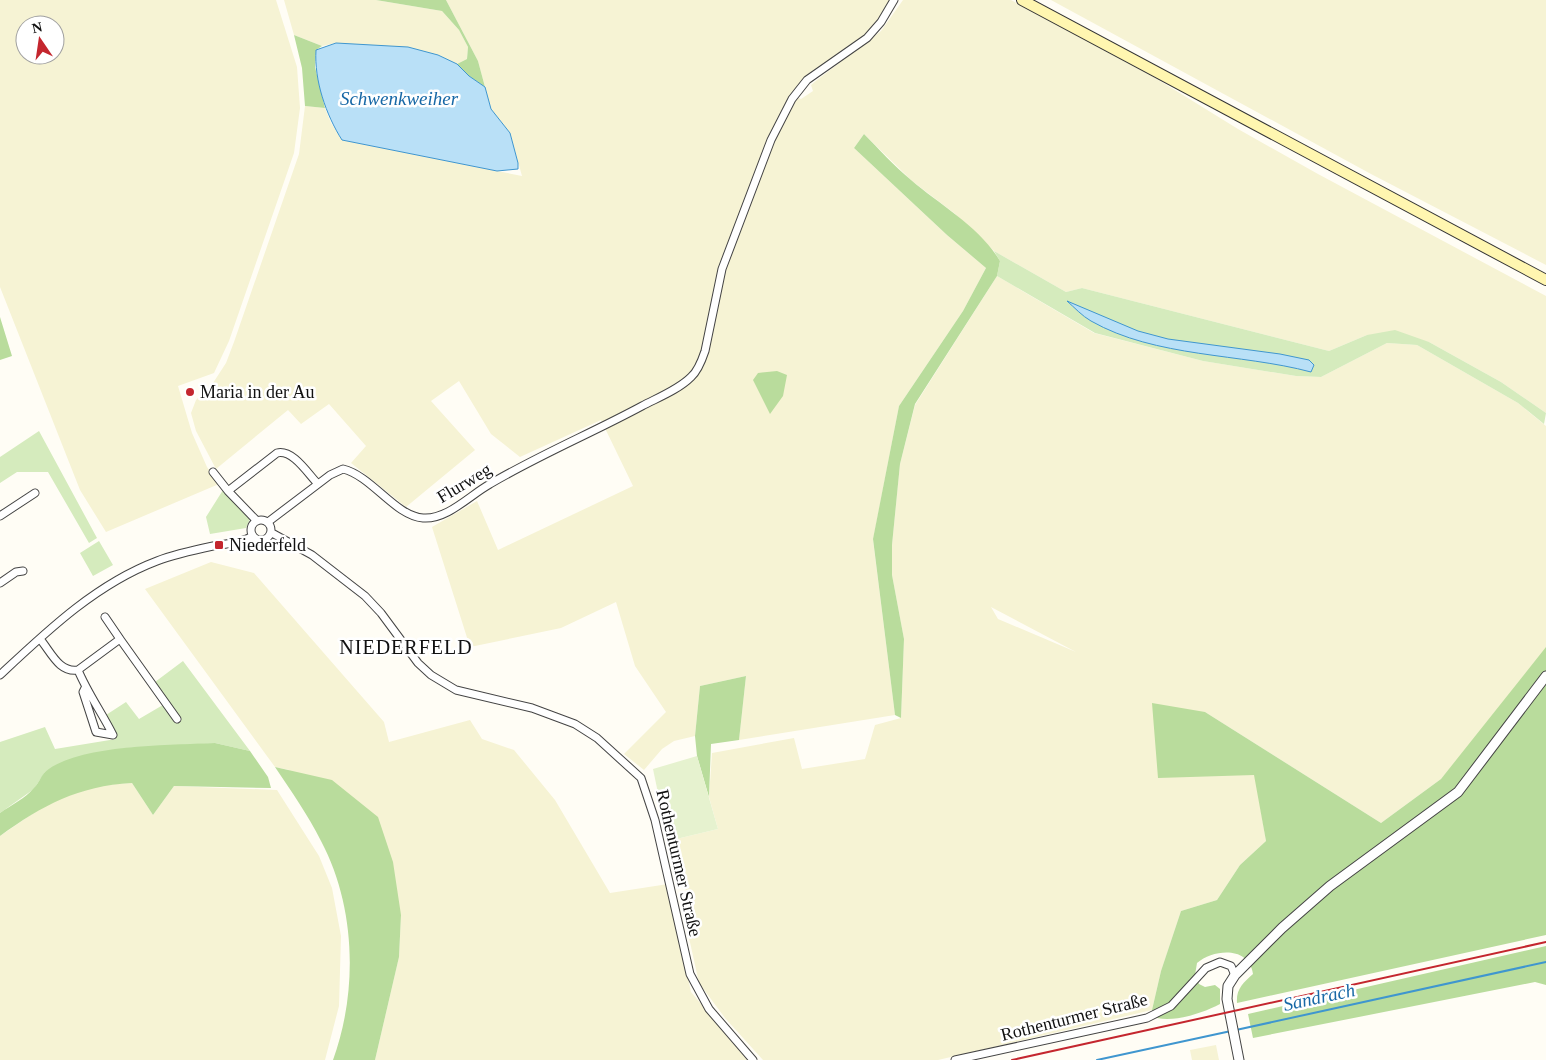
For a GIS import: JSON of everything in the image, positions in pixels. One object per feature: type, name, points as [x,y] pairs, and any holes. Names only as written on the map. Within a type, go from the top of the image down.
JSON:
[{"type":"main road","points":[[1026,1],[1546,280]]},
{"type":"street","name":"Flurweg","points":[[268,522],[336,471],[349,471],[411,514],[425,518],[432,517],[447,511],[489,484],[677,387],[694,372],[705,351],[722,269],[771,140],[792,99],[807,80],[866,38],[881,22],[894,0]]},
{"type":"street","points":[[228,491],[273,456],[282,452],[291,456],[318,484]]},
{"type":"street","points":[[0,675],[95,593],[138,569],[180,554],[240,542],[253,536],[264,540],[272,533],[268,522],[257,521],[228,491],[213,472]]},
{"type":"street","points":[[0,516],[35,493]]},
{"type":"street","points":[[253,536],[252,526],[257,521]]},
{"type":"street","name":"Rothenturmer Straße","points":[[272,533],[300,547],[365,596],[387,620],[418,663],[437,679],[461,691],[532,708],[569,722],[597,738],[636,772],[648,793],[690,974],[709,1009],[753,1060]]},
{"type":"street","points":[[0,583],[16,572],[23,571]]},
{"type":"street","points":[[105,617],[177,719]]},
{"type":"street","points":[[40,639],[64,670],[78,670],[120,639]]},
{"type":"street","points":[[78,670],[85,688],[96,701],[113,735],[96,732],[83,692],[85,688]]},
{"type":"street","points":[[1239,1060],[1227,1000],[1228,986],[1235,975],[1282,928],[1330,886],[1458,792],[1546,676]]},
{"type":"street","name":"Rothenturmer Straße","points":[[955,1060],[1147,1018],[1171,1006],[1206,968],[1220,962],[1231,966],[1235,975]]},
{"type":"shaded area","points":[[0,0],[276,0],[297,67],[300,108],[294,153],[229,341],[214,373],[178,386],[192,433],[207,467],[219,484],[106,532],[80,490],[0,287]]},
{"type":"shaded area","points":[[284,0],[376,0],[442,11],[459,30],[468,47],[467,59],[457,64],[438,55],[336,43],[322,46],[294,35]]},
{"type":"shaded area","points":[[446,0],[891,0],[876,23],[863,36],[811,73],[791,94],[801,99],[813,91],[811,85],[881,31],[903,0],[1011,0],[1157,79],[1238,129],[1318,174],[1546,296],[1546,413],[1501,382],[1429,342],[1367,335],[1329,351],[1082,288],[1066,292],[994,251],[954,213],[912,181],[864,134],[854,148],[947,235],[986,268],[963,311],[899,406],[873,540],[895,715],[739,740],[746,676],[700,686],[695,736],[674,741],[662,749],[644,770],[624,754],[666,712],[635,666],[616,602],[561,628],[470,647],[432,527],[477,501],[498,550],[633,486],[601,420],[520,457],[491,434],[459,381],[431,401],[475,450],[406,507],[351,463],[366,446],[329,404],[301,424],[288,410],[216,469],[196,431],[191,413],[196,400],[213,383],[226,363],[234,342],[299,154],[305,106],[325,108],[331,123],[342,140],[522,176],[510,133],[491,109],[478,61]]},
{"type":"shaded area","points":[[1051,0],[1546,0],[1546,265],[1371,174]]},
{"type":"shaded area","points":[[997,276],[1094,333],[1203,361],[1296,376],[1321,377],[1387,343],[1417,345],[1518,403],[1546,426],[1546,657],[1441,779],[1381,823],[1205,712],[1255,775],[1266,841],[1240,865],[1217,900],[1181,911],[1161,971],[1152,1010],[938,1060],[763,1060],[725,1018],[699,983],[682,906],[687,896],[685,887],[674,871],[668,841],[718,829],[709,797],[712,753],[794,738],[802,769],[865,759],[875,725],[901,718],[904,639],[892,575],[892,545],[900,464],[915,405]],"holes":[[[991,607],[1076,652],[998,619]]]},
{"type":"shaded area","points":[[211,562],[254,573],[384,722],[389,742],[470,720],[482,739],[514,750],[555,800],[610,893],[668,884],[691,992],[749,1060],[375,1060],[399,957],[401,915],[289,770],[275,767],[145,589]]},
{"type":"shaded area","points":[[132,783],[153,815],[174,786],[277,790],[319,856],[332,888],[341,936],[339,1006],[325,1060],[0,1060],[0,836],[45,805],[71,794],[101,785]]},
{"type":"shaded area","points":[[1216,1045],[1219,1060],[1192,1060],[1190,1050]]},
{"type":"green space","points":[[376,0],[446,0],[478,61],[485,87],[469,76],[457,64],[467,59],[468,47],[459,30],[442,11]]},
{"type":"green space","points":[[294,35],[322,46],[316,50],[315,67],[325,108],[305,106],[302,68]]},
{"type":"green space","points":[[864,134],[905,175],[971,227],[992,249],[1000,261],[997,276],[915,404],[900,464],[892,545],[892,575],[904,639],[901,718],[895,715],[873,539],[899,406],[963,311],[986,268],[947,235],[854,148]]},
{"type":"green space","points":[[994,251],[1066,292],[1082,288],[1329,351],[1367,335],[1395,330],[1429,342],[1501,382],[1546,413],[1544,424],[1518,403],[1417,345],[1387,343],[1321,377],[1296,376],[1203,361],[1095,333],[997,276],[1000,261]]},
{"type":"green space","points":[[0,317],[12,356],[0,360]]},
{"type":"green space","points":[[777,371],[787,375],[783,396],[770,414],[753,380],[758,373]]},
{"type":"green space","points":[[39,431],[97,538],[89,543],[48,472],[17,472],[0,483],[0,457]]},
{"type":"green space","points":[[223,490],[250,519],[246,528],[210,534],[206,517]]},
{"type":"green space","points":[[99,541],[113,565],[93,576],[80,553]]},
{"type":"green space","points":[[1546,647],[1546,935],[1237,1003],[1239,990],[1243,983],[1253,974],[1250,965],[1245,959],[1230,953],[1221,953],[1204,958],[1197,963],[1195,975],[1199,984],[1205,987],[1215,985],[1220,989],[1220,1004],[1189,1016],[1172,1019],[1157,1018],[1152,1010],[1161,971],[1181,911],[1217,900],[1240,865],[1266,841],[1254,775],[1158,778],[1152,703],[1205,712],[1381,823],[1441,779]]},
{"type":"green space","points":[[183,661],[250,751],[215,743],[127,748],[92,754],[64,762],[45,772],[34,789],[0,813],[0,742],[45,727],[55,749],[116,739],[106,715],[126,702],[139,719],[168,702],[155,682]]},
{"type":"green space","points":[[746,676],[739,740],[711,744],[709,797],[697,756],[695,736],[700,686]]},
{"type":"green space","points":[[215,743],[250,751],[268,777],[271,788],[174,786],[153,815],[132,783],[95,788],[46,806],[0,836],[0,813],[27,795],[36,786],[45,772],[60,763],[79,756],[102,751]]},
{"type":"green space","points":[[697,756],[718,829],[668,841],[653,769]]},
{"type":"green space","points":[[275,767],[332,780],[378,817],[393,862],[401,915],[399,957],[375,1060],[333,1060],[347,1006],[350,949],[347,921],[333,867],[321,841],[305,812]]},
{"type":"green space","points":[[1546,946],[1546,985],[1535,982],[1253,1038],[1248,1014]]},
{"type":"water","name":"Schwenkweiher","points":[[336,43],[408,47],[438,55],[457,64],[469,76],[485,87],[491,109],[510,133],[518,169],[497,171],[342,140],[331,120],[322,97],[316,61],[316,50]]},
{"type":"water","points":[[1067,301],[1138,331],[1168,339],[1280,354],[1309,360],[1314,365],[1311,372],[1143,342],[1116,333],[1091,321]]},
{"type":"waterway","name":"Sandrach","points":[[1236,1030],[1546,962]]},
{"type":"waterway","name":"Sandrach","points":[[1097,1060],[1231,1031]]},
{"type":"railway","points":[[1012,1060],[1546,942]]},
{"type":"place","name":"Maria in der Au","points":[[190,392]]},
{"type":"place","name":"Niederfeld","points":[[219,545]]},
{"type":"district","name":"NIEDERFELD","points":[[406,647]]}]
